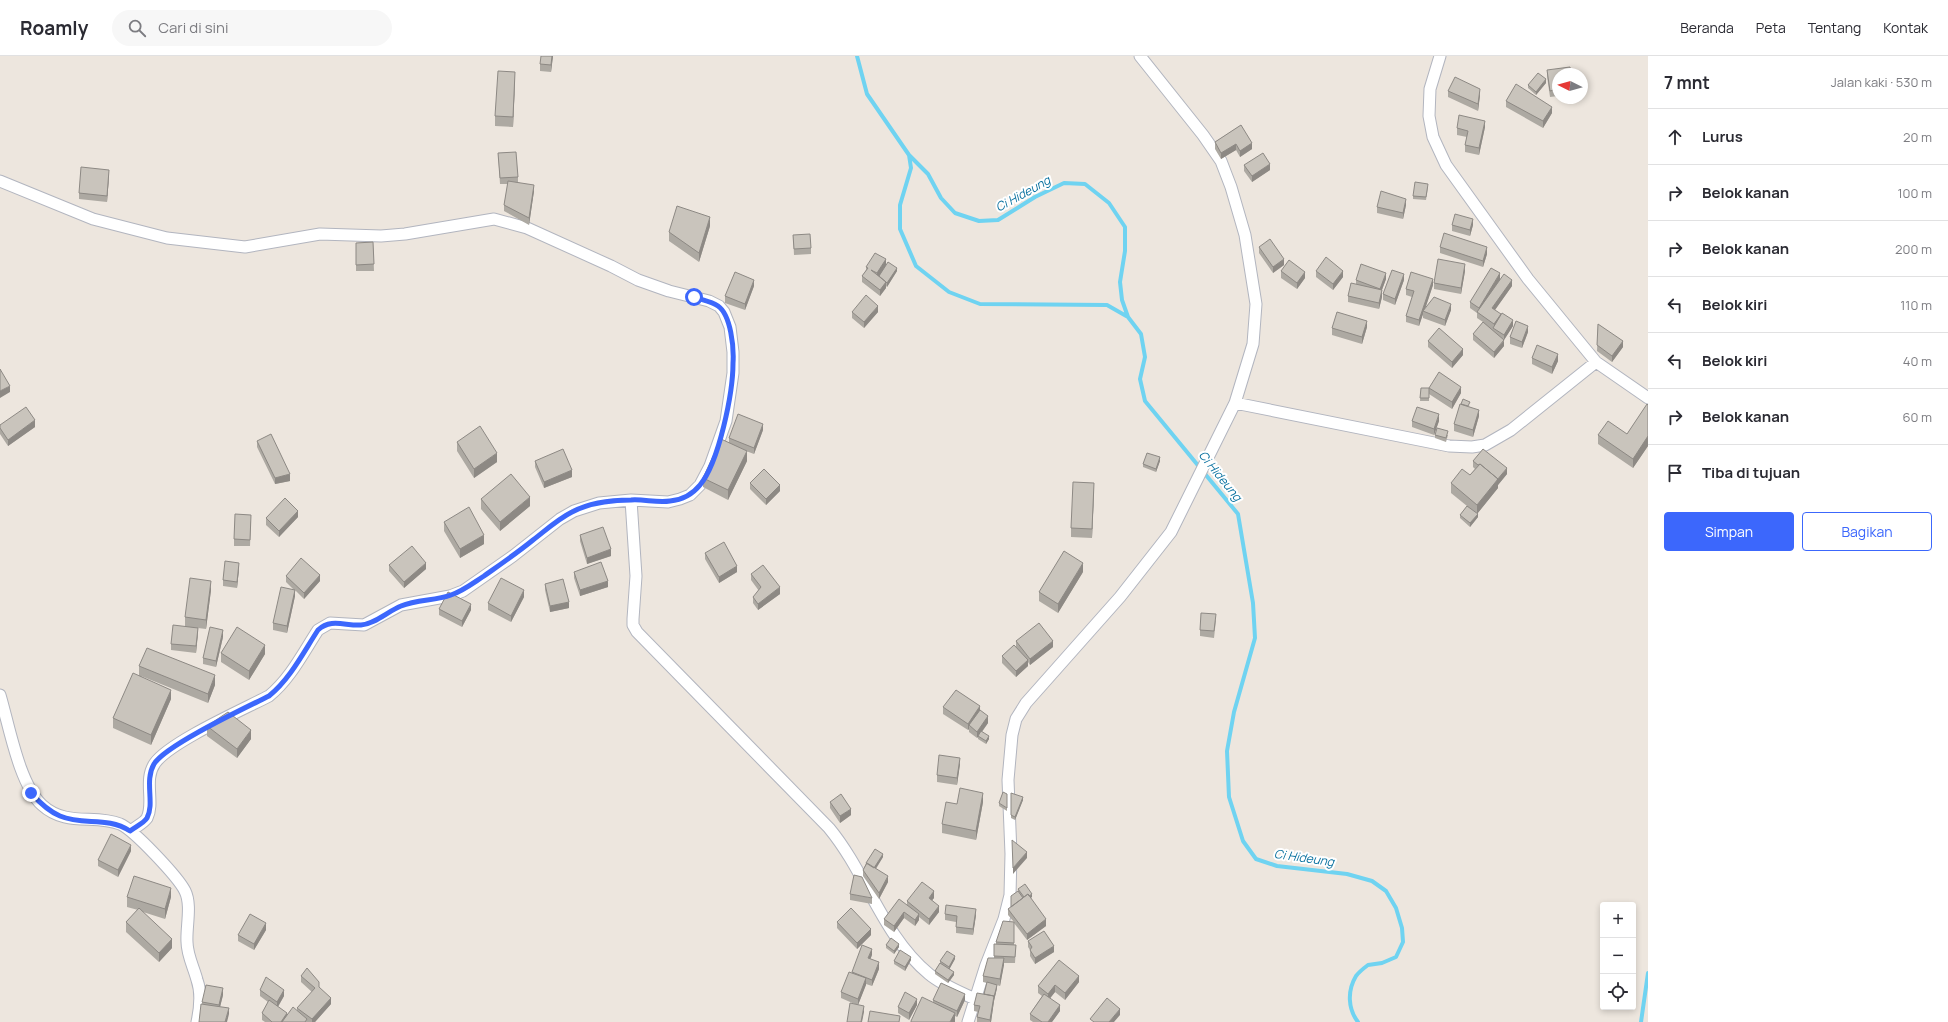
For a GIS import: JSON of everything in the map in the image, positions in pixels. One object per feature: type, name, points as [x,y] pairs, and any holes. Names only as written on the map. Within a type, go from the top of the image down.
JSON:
[{"type":"street","points":[[968,1022],[986,965],[1004,919],[1010,895],[1011,854],[1008,780],[1012,734],[1016,719],[1026,702],[1120,597],[1171,532],[1235,403],[1253,344],[1256,304],[1245,235],[1231,187],[1221,162],[1203,135],[1140,56]]},
{"type":"street","points":[[1440,56],[1430,89],[1429,116],[1433,137],[1446,165],[1528,279],[1596,362],[1648,398]]},
{"type":"street","points":[[0,181],[100,221],[167,238],[245,247],[320,234],[381,236],[405,234],[494,219],[527,228],[611,266],[638,280],[669,291],[709,301],[719,306],[724,312],[730,327],[734,352],[733,373],[726,421],[710,466],[700,485],[690,495],[668,502],[631,500],[599,503],[574,511],[560,519],[513,556],[462,591],[450,596],[401,606],[364,625],[330,623],[324,625],[318,630],[287,678],[269,696],[179,744],[162,756],[154,764],[150,775],[150,810],[147,819],[130,831]]},
{"type":"street","points":[[1235,403],[1449,446],[1472,448],[1485,445],[1510,430],[1596,362]]},
{"type":"street","points":[[631,500],[636,576],[633,625],[637,632],[829,828],[849,853],[892,933],[909,953],[930,975],[975,999]]},
{"type":"street","points":[[0,695],[23,774],[31,793],[42,806],[60,816],[70,819],[120,824],[130,831],[178,880],[186,892],[188,905],[187,944],[200,993],[200,1009],[197,1022]]},
{"type":"building","points":[[541,56],[552,56],[551,65],[540,64]]},
{"type":"building","points":[[1552,69],[1552,90],[1550,91],[1547,70]]},
{"type":"building","points":[[498,71],[515,72],[513,117],[495,116]]},
{"type":"building","points":[[1538,73],[1546,79],[1536,92],[1528,85]]},
{"type":"building","points":[[1455,77],[1480,89],[1478,104],[1448,91]]},
{"type":"building","points":[[1516,84],[1552,107],[1543,121],[1506,101]]},
{"type":"building","points":[[1459,115],[1485,121],[1479,148],[1465,145],[1468,131],[1457,128]]},
{"type":"building","points":[[1241,125],[1252,143],[1240,151],[1236,144],[1221,153],[1215,142]]},
{"type":"building","points":[[516,152],[518,177],[500,178],[498,153]]},
{"type":"building","points":[[1263,153],[1270,164],[1252,176],[1244,165]]},
{"type":"building","points":[[81,167],[109,170],[107,196],[79,193]]},
{"type":"building","points":[[508,181],[534,185],[529,218],[504,205]]},
{"type":"building","points":[[1415,182],[1428,184],[1426,197],[1413,196]]},
{"type":"building","points":[[1381,191],[1406,199],[1403,213],[1377,207]]},
{"type":"building","points":[[677,206],[710,217],[699,253],[669,232]]},
{"type":"building","points":[[1455,214],[1473,219],[1470,230],[1452,225]]},
{"type":"building","points":[[1444,233],[1487,247],[1483,261],[1440,247]]},
{"type":"building","points":[[810,234],[811,248],[794,249],[793,235]]},
{"type":"building","points":[[1270,239],[1284,259],[1273,267],[1259,247]]},
{"type":"building","points":[[373,242],[374,264],[356,265],[356,243]]},
{"type":"building","points":[[875,253],[886,259],[877,273],[871,270],[886,282],[880,290],[862,276],[868,268],[866,267]]},
{"type":"building","points":[[1326,257],[1343,271],[1333,284],[1316,271]]},
{"type":"building","points":[[1438,259],[1465,264],[1461,288],[1434,283]]},
{"type":"building","points":[[1289,260],[1305,272],[1297,283],[1281,271]]},
{"type":"building","points":[[888,262],[897,268],[887,283],[879,276]]},
{"type":"building","points":[[1361,264],[1386,273],[1380,289],[1356,280]]},
{"type":"building","points":[[1491,268],[1500,273],[1479,308],[1470,302]]},
{"type":"building","points":[[1392,270],[1404,274],[1395,299],[1383,294]]},
{"type":"building","points":[[735,272],[754,280],[745,304],[725,296]]},
{"type":"building","points":[[1411,272],[1433,279],[1419,320],[1406,316],[1414,291],[1406,289]]},
{"type":"building","points":[[1504,274],[1512,280],[1492,308],[1501,314],[1494,324],[1477,312]]},
{"type":"building","points":[[1351,283],[1382,290],[1379,303],[1348,296]]},
{"type":"building","points":[[866,295],[878,306],[864,322],[852,312]]},
{"type":"building","points":[[1434,297],[1451,304],[1445,320],[1423,311]]},
{"type":"building","points":[[1337,312],[1367,321],[1362,337],[1332,328]]},
{"type":"building","points":[[1502,313],[1513,320],[1504,335],[1493,328]]},
{"type":"building","points":[[1516,321],[1528,326],[1522,342],[1510,337]]},
{"type":"building","points":[[1483,322],[1504,340],[1494,352],[1473,334]]},
{"type":"building","points":[[1598,324],[1623,341],[1612,356],[1597,345]]},
{"type":"building","points":[[1439,328],[1463,349],[1452,362],[1428,341]]},
{"type":"building","points":[[1537,345],[1558,354],[1552,367],[1532,358]]},
{"type":"building","points":[[0,369],[10,386],[0,391]]},
{"type":"building","points":[[1439,372],[1461,387],[1452,402],[1429,388]]},
{"type":"building","points":[[1421,388],[1429,388],[1429,398],[1420,398]]},
{"type":"building","points":[[1463,399],[1470,402],[1468,406],[1461,404]]},
{"type":"building","points":[[1460,404],[1479,410],[1473,430],[1454,424]]},
{"type":"building","points":[[1647,404],[1648,436],[1633,459],[1598,435],[1608,421],[1627,434]]},
{"type":"building","points":[[26,407],[35,420],[8,440],[0,428],[0,425]]},
{"type":"building","points":[[1417,407],[1439,414],[1434,429],[1412,421]]},
{"type":"building","points":[[738,414],[763,424],[754,448],[729,438]]},
{"type":"building","points":[[480,426],[497,453],[474,469],[457,442]]},
{"type":"building","points":[[1437,428],[1448,431],[1446,438],[1435,435]]},
{"type":"building","points":[[271,434],[290,474],[275,478],[257,441]]},
{"type":"building","points":[[721,439],[747,451],[728,490],[703,478]]},
{"type":"building","points":[[563,449],[572,470],[544,482],[535,461]]},
{"type":"building","points":[[1483,449],[1507,468],[1498,479],[1480,464],[1478,465],[1473,461]]},
{"type":"building","points":[[1147,453],[1160,457],[1156,469],[1143,464]]},
{"type":"building","points":[[1480,464],[1498,479],[1477,505],[1451,483],[1462,469],[1470,475]]},
{"type":"building","points":[[764,469],[780,485],[766,499],[750,483]]},
{"type":"building","points":[[511,474],[530,497],[500,522],[481,499]]},
{"type":"building","points":[[1073,482],[1094,483],[1092,529],[1071,528]]},
{"type":"building","points":[[285,498],[298,511],[279,531],[266,518]]},
{"type":"building","points":[[1467,506],[1478,514],[1470,523],[1460,515]]},
{"type":"building","points":[[469,507],[484,535],[460,549],[444,522]]},
{"type":"building","points":[[235,514],[251,515],[250,540],[234,539]]},
{"type":"building","points":[[603,527],[611,549],[587,558],[580,535]]},
{"type":"building","points":[[724,542],[737,566],[719,577],[705,553]]},
{"type":"building","points":[[412,546],[426,563],[404,582],[389,565]]},
{"type":"building","points":[[1064,551],[1083,563],[1058,604],[1039,592]]},
{"type":"building","points":[[301,558],[320,575],[304,593],[286,576]]},
{"type":"building","points":[[225,561],[239,563],[237,582],[223,580]]},
{"type":"building","points":[[601,562],[608,581],[580,590],[574,572]]},
{"type":"building","points":[[763,565],[780,587],[758,604],[753,597],[761,587],[751,574]]},
{"type":"building","points":[[190,578],[211,581],[206,620],[185,617]]},
{"type":"building","points":[[501,578],[524,590],[511,616],[488,603]]},
{"type":"building","points":[[563,579],[569,602],[550,606],[545,584]]},
{"type":"building","points":[[281,587],[295,590],[287,626],[273,623]]},
{"type":"building","points":[[448,592],[471,604],[462,621],[439,609]]},
{"type":"building","points":[[1201,613],[1216,614],[1214,631],[1200,630]]},
{"type":"building","points":[[1039,623],[1053,641],[1030,659],[1016,641]]},
{"type":"building","points":[[173,625],[198,628],[196,646],[171,644]]},
{"type":"building","points":[[210,627],[223,630],[216,661],[203,658]]},
{"type":"building","points":[[237,627],[265,645],[249,671],[221,653]]},
{"type":"building","points":[[1014,645],[1028,660],[1016,671],[1002,656]]},
{"type":"building","points":[[147,648],[215,675],[208,694],[139,666]]},
{"type":"building","points":[[133,673],[171,690],[151,735],[113,718]]},
{"type":"building","points":[[956,690],[980,706],[968,724],[943,707]]},
{"type":"building","points":[[980,710],[988,716],[977,732],[969,725]]},
{"type":"building","points":[[228,712],[251,730],[237,749],[207,726]]},
{"type":"building","points":[[981,731],[989,736],[986,741],[978,736]]},
{"type":"building","points":[[939,755],[960,758],[957,778],[937,775]]},
{"type":"building","points":[[960,788],[983,793],[976,831],[942,824],[946,802],[957,804]]},
{"type":"building","points":[[1003,792],[1007,794],[1007,808],[999,803]]},
{"type":"building","points":[[1011,793],[1023,797],[1015,817],[1011,815]]},
{"type":"building","points":[[841,794],[851,809],[840,816],[830,802]]},
{"type":"building","points":[[111,834],[131,845],[118,870],[98,860]]},
{"type":"building","points":[[1012,840],[1027,852],[1013,868]]},
{"type":"building","points":[[875,849],[883,854],[874,868],[866,863]]},
{"type":"building","points":[[867,863],[888,876],[879,893],[863,870]]},
{"type":"building","points":[[854,875],[862,877],[872,898],[850,894]]},
{"type":"building","points":[[134,876],[171,888],[165,909],[127,897]]},
{"type":"building","points":[[922,882],[934,891],[929,898],[939,906],[929,919],[907,901]]},
{"type":"building","points":[[1025,884],[1032,894],[1029,896],[1028,894],[1024,897],[1018,889]]},
{"type":"building","points":[[1018,891],[1023,898],[1011,907],[1011,896]]},
{"type":"building","points":[[1028,894],[1046,919],[1027,934],[1008,909]]},
{"type":"building","points":[[899,899],[919,914],[915,920],[904,912],[894,926],[884,919]]},
{"type":"building","points":[[946,905],[976,909],[973,929],[956,927],[957,916],[945,914]]},
{"type":"building","points":[[139,908],[172,939],[159,953],[126,922]]},
{"type":"building","points":[[851,908],[871,929],[857,943],[837,922]]},
{"type":"building","points":[[250,914],[266,923],[254,944],[238,935]]},
{"type":"building","points":[[1003,921],[1014,922],[1014,943],[996,942]]},
{"type":"building","points":[[1044,931],[1054,946],[1035,958],[1030,950],[1032,947],[1028,941]]},
{"type":"building","points":[[891,938],[899,944],[894,951],[886,945]]},
{"type":"building","points":[[994,944],[1016,945],[1015,957],[994,956]]},
{"type":"building","points":[[862,945],[872,949],[868,958],[879,962],[872,980],[852,972]]},
{"type":"building","points":[[900,950],[911,957],[905,967],[894,961]]},
{"type":"building","points":[[947,951],[955,956],[949,967],[940,961]]},
{"type":"building","points":[[988,958],[1004,958],[1000,979],[983,976]]},
{"type":"building","points":[[1059,960],[1079,976],[1065,993],[1055,985],[1048,994],[1038,986]]},
{"type":"building","points":[[940,963],[954,972],[948,980],[935,971]]},
{"type":"building","points":[[307,968],[319,982],[319,987],[331,998],[312,1019],[297,1008],[315,988],[301,976]]},
{"type":"building","points":[[849,972],[866,978],[858,999],[841,992]]},
{"type":"building","points":[[266,977],[284,990],[277,1002],[260,990]]},
{"type":"building","points":[[987,982],[997,985],[994,997],[984,994]]},
{"type":"building","points":[[941,983],[965,994],[957,1011],[933,1000]]},
{"type":"building","points":[[206,985],[223,988],[219,1005],[202,1002]]},
{"type":"building","points":[[905,992],[917,999],[909,1013],[898,1007]]},
{"type":"building","points":[[977,993],[994,996],[990,1020],[977,1017],[980,1006],[974,1005]]},
{"type":"building","points":[[1044,994],[1060,1005],[1048,1022],[1042,1022],[1030,1014]]},
{"type":"building","points":[[922,997],[955,1013],[950,1022],[911,1022]]},
{"type":"building","points":[[1107,998],[1120,1009],[1109,1022],[1094,1022],[1090,1019]]},
{"type":"building","points":[[269,1000],[287,1013],[281,1022],[272,1022],[262,1013]]},
{"type":"building","points":[[850,1003],[864,1006],[861,1022],[847,1022]]},
{"type":"building","points":[[201,1004],[229,1008],[225,1022],[199,1022]]},
{"type":"building","points":[[293,1007],[307,1019],[305,1022],[282,1022]]},
{"type":"building","points":[[870,1011],[900,1016],[899,1022],[868,1022]]},
{"type":"waterway","name":"Ci Hideung","points":[[857,56],[867,94],[909,155],[928,174],[941,198],[955,213],[979,221],[998,220],[1035,197],[1064,183],[1085,184],[1109,203],[1125,227],[1125,251],[1120,282],[1122,300],[1128,317],[1141,334],[1145,357],[1140,379],[1145,401],[1238,514],[1253,603],[1255,638],[1234,712],[1227,751],[1229,797],[1243,841],[1256,859],[1277,866],[1347,874],[1372,881],[1386,891],[1396,908],[1402,928],[1403,942],[1396,957],[1382,963],[1368,965],[1356,976],[1353,982],[1350,1000],[1352,1011],[1358,1022]]},
{"type":"waterway","points":[[909,155],[911,168],[900,205],[900,229],[916,266],[949,292],[980,304],[1107,305],[1128,317]]},
{"type":"waterway","name":"Ci Hideung","points":[[1641,1022],[1648,973]]},
{"type":"route","points":[[31,793],[42,806],[60,816],[70,819],[120,824],[130,831],[147,819],[150,810],[150,775],[154,764],[162,756],[179,744],[269,696],[287,678],[318,630],[324,625],[339,623],[364,625],[401,606],[413,602],[450,596],[462,591],[513,556],[560,519],[574,511],[599,503],[631,500],[668,502],[690,495],[700,485],[710,466],[726,421],[733,373],[734,352],[730,327],[724,312],[719,306],[709,301],[694,297]]}]
